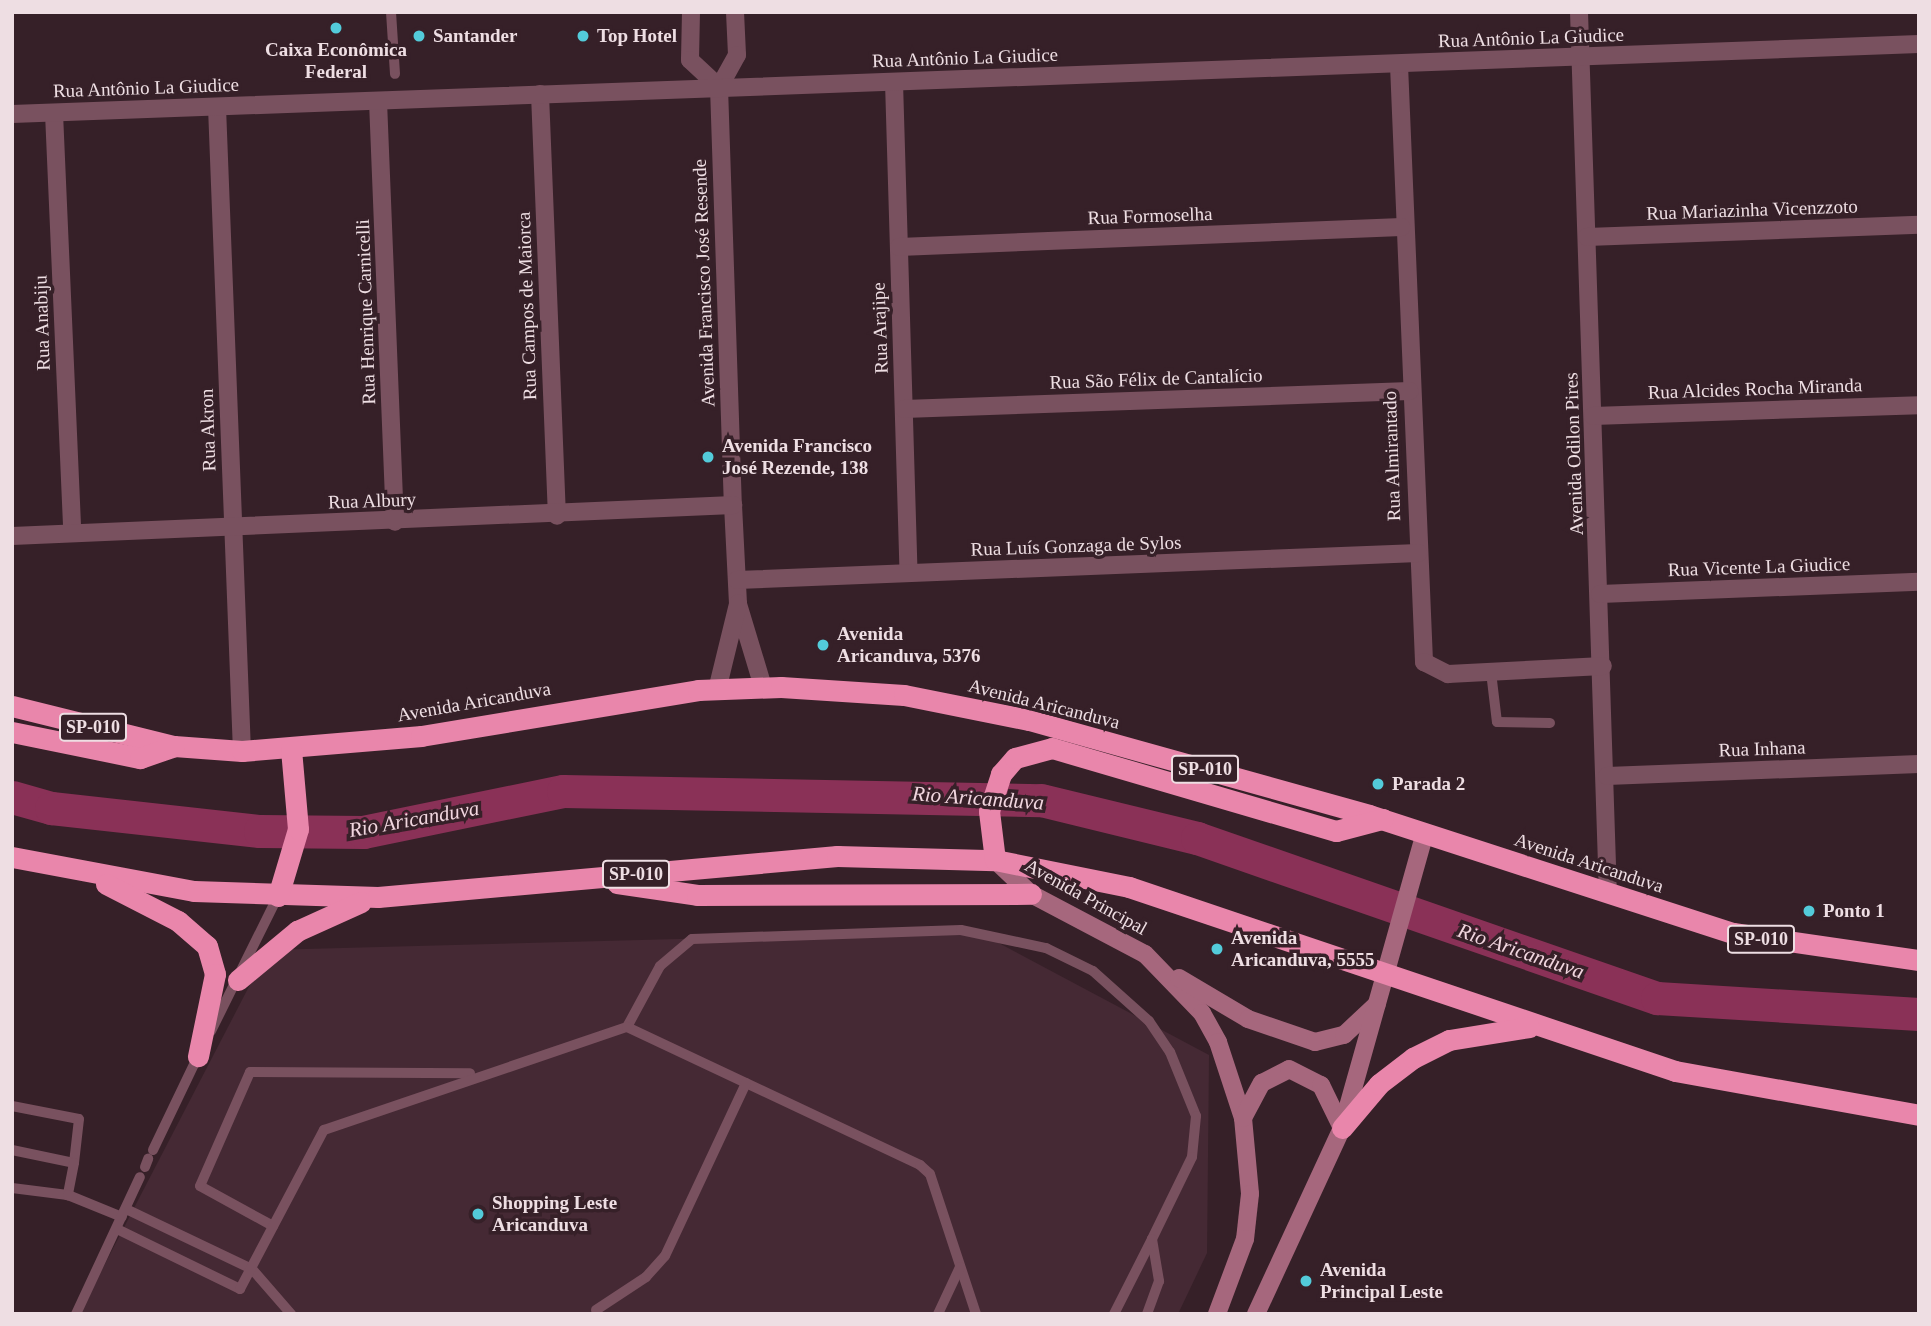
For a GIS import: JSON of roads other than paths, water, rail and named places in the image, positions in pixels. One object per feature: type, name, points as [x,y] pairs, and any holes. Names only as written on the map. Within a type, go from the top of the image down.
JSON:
[{"type":"highway","name":"Avenida Aricanduva","points":[[12,706],[174,746],[242,751],[421,736],[717,690],[763,687],[904,695],[1028,720],[1382,819],[1608,894],[1758,938],[1919,960]]},
{"type":"highway","points":[[12,732],[141,758],[174,746]]},
{"type":"highway","points":[[278,896],[290,866],[298,792],[291,749]]},
{"type":"highway","points":[[992,851],[991,795],[1015,758],[1033,750],[1078,753],[1336,831],[1382,819]]},
{"type":"highway","name":"SP-010","points":[[12,857],[95,878],[278,896],[378,897],[837,856],[992,851],[1129,887],[1390,962],[1535,1026],[1675,1071],[1919,1115]]},
{"type":"highway","points":[[95,878],[178,921],[207,946],[215,974],[198,1056]]},
{"type":"highway","points":[[601,878],[697,895],[1031,894]]},
{"type":"highway","points":[[237,980],[298,931],[378,897]]},
{"type":"highway","points":[[1342,1128],[1379,1084],[1413,1058],[1449,1040],[1535,1026]]},
{"type":"street","points":[[691,12],[690,60],[719,87],[737,55],[735,12]]},
{"type":"street","name":"Avenida Odilon Pires","points":[[1579,12],[1607,776],[1608,894]]},
{"type":"street","name":"Rua Antônio La Giudice","points":[[12,114],[1919,44]]},
{"type":"street","name":"Rua Almirantado","points":[[1399,65],[1402,227],[1424,662],[1448,674],[1603,666]]},
{"type":"street","name":"Rua Arajipe","points":[[894,82],[909,573]]},
{"type":"street","name":"Avenida Francisco José Resende","points":[[719,87],[738,604],[763,687]]},
{"type":"street","name":"Rua Campos de Maiorca","points":[[540,94],[557,516]]},
{"type":"street","name":"Rua Henrique Carnicelli","points":[[378,101],[395,522]]},
{"type":"street","name":"Rua Akron","points":[[216,107],[242,751]]},
{"type":"street","name":"Rua Anabiju","points":[[54,113],[72,533]]},
{"type":"street","name":"Rua Mariazinha Vicenzzoto","points":[[1587,237],[1919,225]]},
{"type":"street","name":"Rua Formoselha","points":[[899,247],[1402,227]]},
{"type":"street","name":"Rua São Félix de Cantalício","points":[[904,409],[1410,391]]},
{"type":"street","name":"Rua Alcides Rocha Miranda","points":[[1593,416],[1919,405]]},
{"type":"street","name":"Rua Albury","points":[[12,536],[557,516],[733,505]]},
{"type":"street","name":"Rua Luís Gonzaga de Sylos","points":[[737,580],[1418,553]]},
{"type":"street","name":"Rua Vicente La Giudice","points":[[1601,594],[1919,582]]},
{"type":"street","name":"Avenida Francisco José Resende","points":[[717,690],[738,604]]},
{"type":"street","name":"Rua Inhana","points":[[1607,776],[1919,764]]},
{"type":"street","points":[[1256,1314],[1342,1128],[1382,998],[1425,833]]},
{"type":"street","name":"Avenida Principal","points":[[992,851],[1031,894],[1110,931],[1164,969],[1218,1042],[1243,1118],[1250,1163],[1245,1239],[1217,1314]]},
{"type":"street","points":[[1164,969],[1248,1019],[1315,1041],[1344,1035],[1382,998]]},
{"type":"street","points":[[1243,1118],[1262,1083],[1289,1069],[1321,1085],[1342,1128]]},
{"type":"lane","points":[[391,12],[396,74]]},
{"type":"lane","points":[[1491,672],[1497,722],[1550,723]]},
{"type":"lane","points":[[76,1314],[198,1056],[278,896]]},
{"type":"lane","points":[[627,1027],[660,966],[692,939],[912,928],[976,931],[1046,948],[1093,971],[1129,999],[1170,1052],[1190,1097],[1196,1139],[1152,1239],[1114,1314]]},
{"type":"lane","points":[[117,1229],[242,1288],[324,1130],[477,1073],[627,1027],[920,1165],[930,1174],[976,1314]]},
{"type":"lane","points":[[273,1226],[200,1186],[250,1072],[477,1073]]},
{"type":"lane","points":[[596,1310],[665,1256],[746,1083]]},
{"type":"lane","points":[[12,1106],[79,1119],[68,1195]]},
{"type":"lane","points":[[12,1150],[74,1163]]},
{"type":"lane","points":[[12,1188],[68,1195],[124,1213],[253,1269],[291,1314]]},
{"type":"lane","points":[[1147,1314],[1159,1281],[1152,1239]]},
{"type":"lane","points":[[938,1314],[960,1267]]},
{"type":"waterway","name":"Rio Aricanduva","points":[[12,797],[51,808],[260,831],[363,832],[563,791],[1041,800],[1197,838],[1657,998],[1919,1014]]},
{"type":"place","name":"Caixa Econômica Federal","points":[[336,28]]},
{"type":"place","name":"Santander","points":[[419,36]]},
{"type":"place","name":"Top Hotel","points":[[583,36]]},
{"type":"place","name":"Avenida Francisco José Rezende, 138","points":[[708,457]]},
{"type":"place","name":"Avenida Aricanduva, 5376","points":[[823,645]]},
{"type":"place","name":"Parada 2","points":[[1378,784]]},
{"type":"place","name":"Ponto 1","points":[[1809,911]]},
{"type":"place","name":"Avenida Aricanduva, 5555","points":[[1217,949]]},
{"type":"place","name":"Shopping Leste Aricanduva","points":[[478,1214]]},
{"type":"place","name":"Avenida Principal Leste","points":[[1306,1281]]}]
